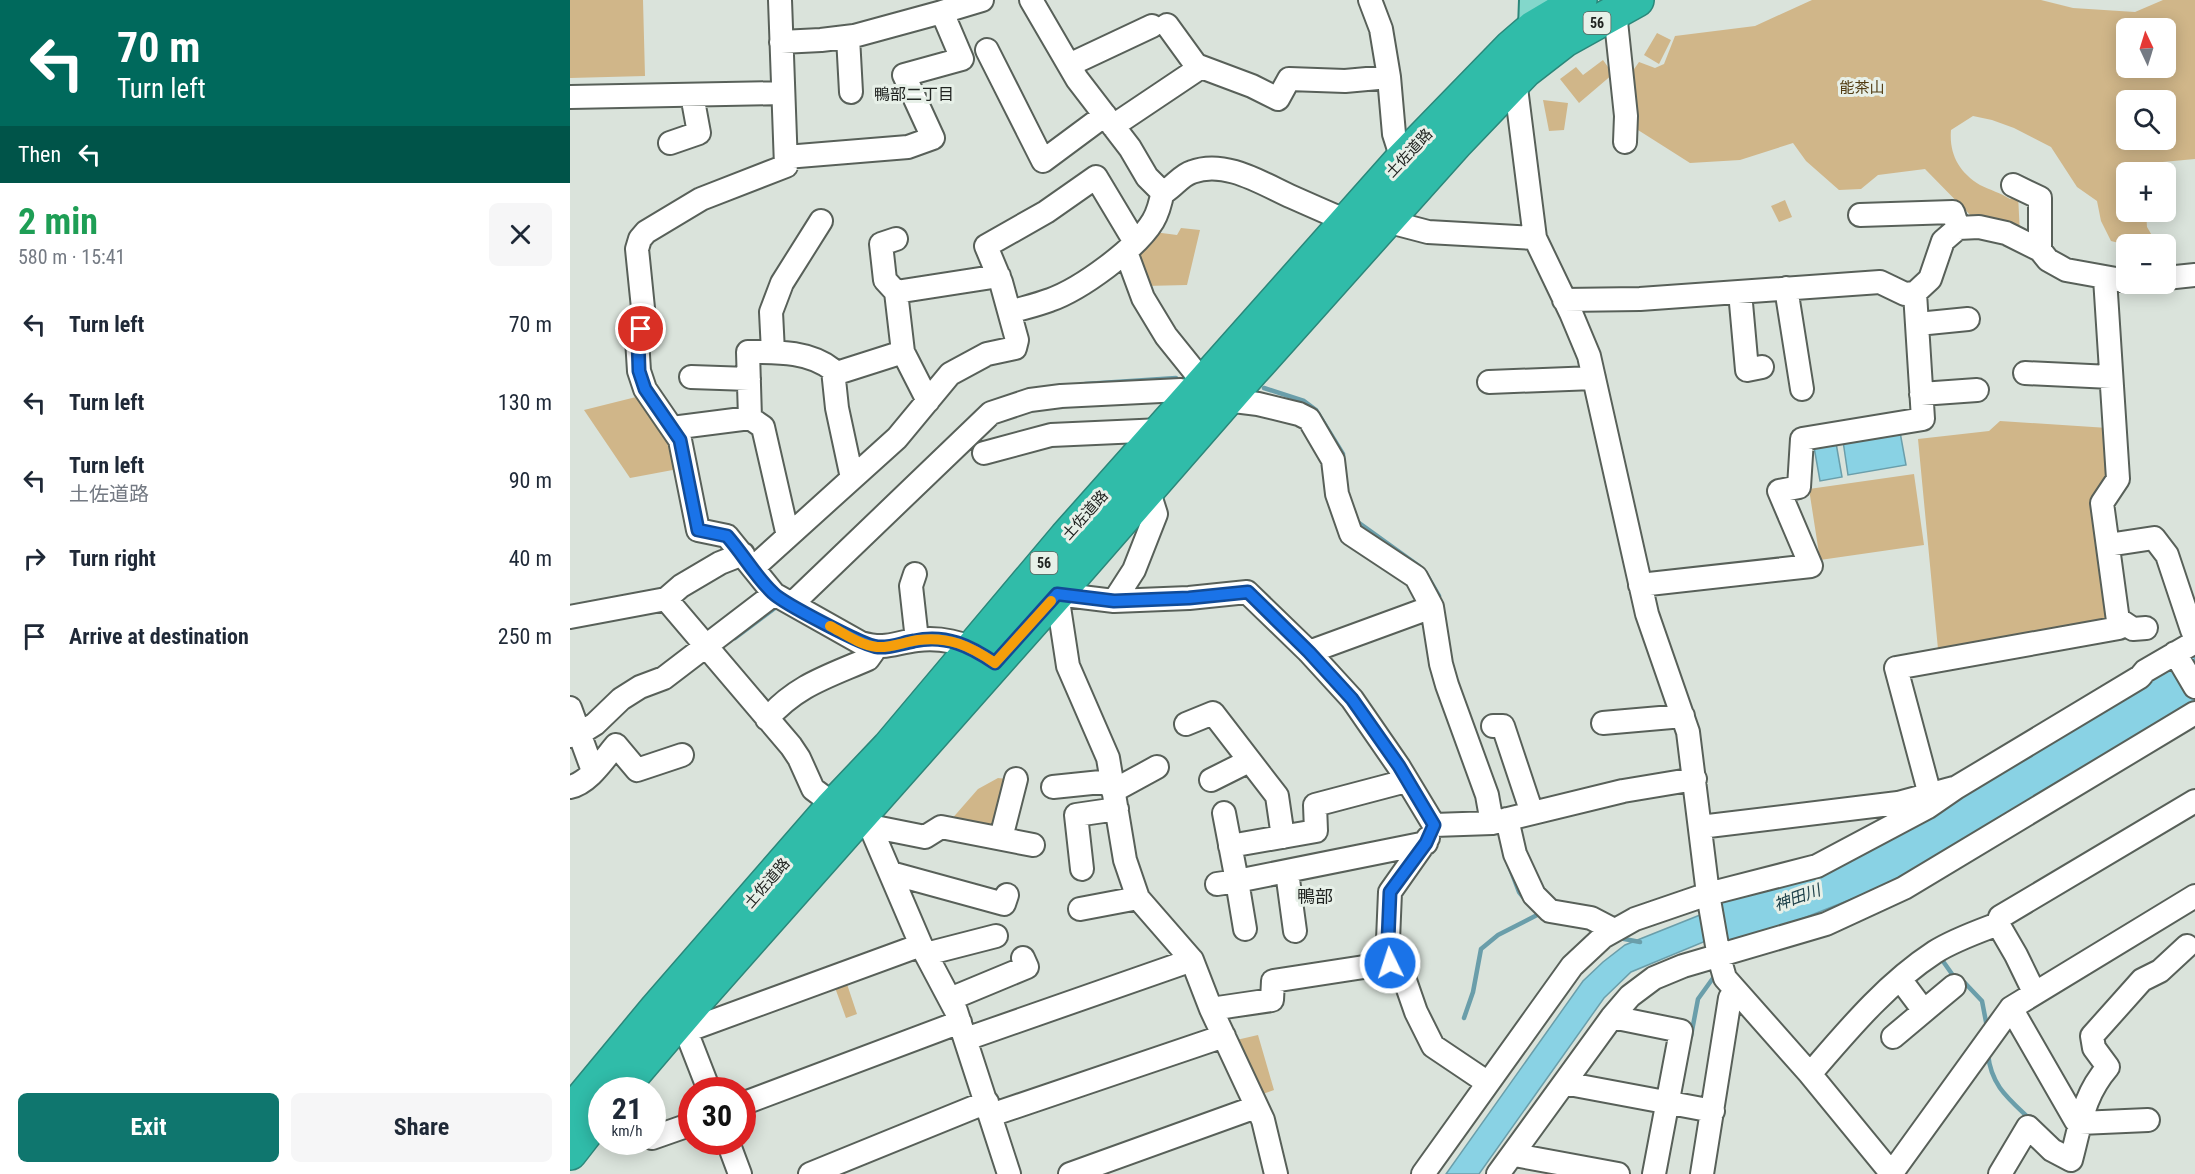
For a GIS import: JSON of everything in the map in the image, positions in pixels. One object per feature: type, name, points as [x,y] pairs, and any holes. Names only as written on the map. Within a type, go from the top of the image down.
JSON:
[{"type":"highway","name":"土佐道路","points":[[630,1077],[673,1021],[855,815],[984,655],[1066,537],[1162,430],[1386,221],[1526,25],[1569,2]]},
{"type":"highway","name":"土佐道路","points":[[984,655],[1057,594],[1148,489],[1203,391],[1402,159],[1464,113],[1511,97],[1526,71],[1565,40],[1623,4]]},
{"type":"highway","name":"土佐道路","points":[[570,1113],[673,1021]]},
{"type":"highway","points":[[570,1153],[588,1130]]},
{"type":"main road","points":[[1565,40],[1569,2],[1623,4]]},
{"type":"street","points":[[780,0],[786,166],[701,199],[646,232],[640,239],[637,249],[644,318],[638,339],[639,371],[645,389],[680,440],[698,530],[727,536],[783,599],[861,642],[886,647],[932,639],[953,642],[984,655]]},
{"type":"street","points":[[781,42],[848,37],[982,0]]},
{"type":"street","points":[[1031,0],[1077,79],[1130,148],[1147,177],[1158,188],[1166,191],[1193,171],[1205,168],[1224,170],[1253,179],[1347,221]]},
{"type":"street","points":[[1370,0],[1381,29],[1389,77],[1394,134],[1402,159]]},
{"type":"street","points":[[1623,4],[1625,142]]},
{"type":"street","points":[[786,157],[908,147],[933,138],[904,75],[962,59],[942,12]]},
{"type":"street","points":[[1069,64],[1160,25],[1190,59],[1201,67],[1252,86],[1278,99],[1289,79],[1345,81],[1389,77]]},
{"type":"street","points":[[1526,25],[1511,97],[1522,140],[1535,238],[1589,356],[1647,614],[1688,732],[1708,900],[1725,978],[1810,1074],[1891,1174],[2011,1008],[2195,896]]},
{"type":"street","points":[[848,37],[851,92]]},
{"type":"street","points":[[987,50],[1043,162],[1201,67]]},
{"type":"street","points":[[570,97],[783,93]]},
{"type":"street","points":[[670,142],[699,133],[692,95]]},
{"type":"street","points":[[1464,113],[1502,121],[1522,140]]},
{"type":"street","points":[[570,616],[666,599],[681,586],[720,563],[748,561],[788,536],[897,438],[950,374],[987,354],[1015,348],[1017,340],[1010,312],[999,276],[986,246],[1046,212],[1096,177],[1131,247],[1143,298],[1203,391]]},
{"type":"street","points":[[2013,185],[2040,198],[2040,250]]},
{"type":"street","points":[[1010,312],[1052,299],[1087,280],[1131,247],[1152,222],[1160,205],[1163,190]]},
{"type":"street","points":[[1860,214],[1953,212],[1958,228]]},
{"type":"street","points":[[773,352],[771,312],[782,283],[821,221]]},
{"type":"street","points":[[1386,221],[1428,232],[1535,238]]},
{"type":"street","points":[[1564,300],[1606,300],[1880,282],[1905,294],[1915,293],[1930,279],[1943,241],[1958,228],[1979,227],[2007,233],[2040,250],[2048,260],[2066,270],[2116,280]]},
{"type":"street","points":[[896,238],[881,244],[885,279],[896,292],[903,352],[928,401]]},
{"type":"street","points":[[2176,278],[2195,275]]},
{"type":"street","points":[[896,292],[999,276]]},
{"type":"street","points":[[1930,795],[1896,668],[2119,628],[2102,503],[2118,479],[2105,278]]},
{"type":"street","points":[[1786,288],[1802,389]]},
{"type":"street","points":[[1740,292],[1747,370],[1762,368]]},
{"type":"street","points":[[1640,585],[1811,566],[1779,491],[1799,487],[1802,439],[1923,424],[1915,293]]},
{"type":"street","points":[[1918,324],[1968,319]]},
{"type":"street","points":[[750,418],[748,352],[796,354],[828,366],[834,374],[837,408],[852,478]]},
{"type":"street","points":[[834,374],[903,352]]},
{"type":"street","points":[[2025,373],[2111,377]]},
{"type":"street","points":[[691,376],[749,379]]},
{"type":"street","points":[[1489,382],[1594,378]]},
{"type":"street","points":[[1921,394],[1977,390]]},
{"type":"street","points":[[570,787],[577,786],[582,749],[595,724],[621,699],[640,687],[664,678],[711,652],[783,599],[991,413],[1030,400],[1061,396],[1203,391],[1299,414],[1309,419],[1334,460],[1337,494],[1351,534],[1416,577],[1432,607],[1441,664],[1447,685],[1488,798],[1535,896],[1550,911],[1591,918],[1609,933]]},
{"type":"street","points":[[672,428],[750,418],[763,427],[788,536]]},
{"type":"street","points":[[984,453],[1051,435],[1162,430]]},
{"type":"street","points":[[1114,601],[1134,570],[1156,514],[1148,489]]},
{"type":"street","points":[[1424,1174],[1572,966],[1609,933],[1635,919],[1708,900],[1817,866],[1918,812],[2140,677],[2145,671],[2176,656],[2194,636],[2167,555],[2154,538],[2108,545]]},
{"type":"street","points":[[915,574],[911,586],[917,640]]},
{"type":"street","points":[[1276,1174],[1263,1120],[1211,1009],[1192,960],[1138,898],[1125,860],[1108,758],[1068,666],[1057,594],[1114,601],[1189,598],[1248,592],[1309,652],[1352,699],[1399,766],[1430,834]]},
{"type":"street","points":[[666,599],[799,758],[813,789],[829,801],[855,815],[925,837],[941,827],[1033,844]]},
{"type":"street","points":[[1309,652],[1432,607]]},
{"type":"street","points":[[2118,620],[2133,629],[2146,628]]},
{"type":"street","points":[[767,719],[789,696],[811,683],[867,659],[873,652],[874,646]]},
{"type":"street","points":[[2176,656],[2195,687]]},
{"type":"street","points":[[570,708],[582,749]]},
{"type":"street","points":[[1186,724],[1212,713],[1277,796],[1283,837]]},
{"type":"street","points":[[1498,1174],[1612,1017],[1630,996],[1654,978],[1718,954],[1826,924],[1904,888],[2195,713]]},
{"type":"street","points":[[1603,723],[1683,716]]},
{"type":"street","points":[[1493,726],[1503,726],[1532,813]]},
{"type":"street","points":[[582,749],[616,745],[637,770],[682,755]]},
{"type":"street","points":[[1210,780],[1249,761]]},
{"type":"street","points":[[1082,869],[1076,815],[1157,767]]},
{"type":"street","points":[[1001,838],[1017,779]]},
{"type":"street","points":[[1227,883],[1287,872],[1430,834],[1500,821],[1623,791],[1695,779]]},
{"type":"street","points":[[1230,846],[1316,831],[1315,806],[1406,781]]},
{"type":"street","points":[[1053,787],[1114,794]]},
{"type":"street","points":[[1700,827],[1899,803],[1957,787]]},
{"type":"street","points":[[2034,992],[1998,924],[2000,917],[2195,801]]},
{"type":"street","points":[[1224,813],[1230,846],[1227,883],[1245,929]]},
{"type":"street","points":[[855,815],[891,873],[924,950],[950,999],[963,1031],[1010,1174]]},
{"type":"street","points":[[1390,963],[1388,940],[1390,892],[1430,834]]},
{"type":"street","points":[[1287,872],[1295,931]]},
{"type":"street","points":[[891,873],[1004,904],[1006,895]]},
{"type":"street","points":[[1080,909],[1138,898]]},
{"type":"street","points":[[2000,1174],[2028,1127],[2052,1150],[2071,1160],[2088,1096],[2096,1081],[2108,1067],[2094,1048],[2092,1036],[2142,980],[2191,952],[2167,914]]},
{"type":"street","points":[[1810,1074],[1857,1019],[1900,979],[1936,952],[1998,924]]},
{"type":"street","points":[[702,1077],[673,1021],[924,950],[996,936]]},
{"type":"street","points":[[950,999],[1027,967],[1023,958]]},
{"type":"street","points":[[756,1099],[963,1031],[1192,960]]},
{"type":"street","points":[[1211,1009],[1272,1000],[1273,981],[1390,963],[1401,966],[1416,1012],[1433,1046],[1488,1083]]},
{"type":"street","points":[[1900,979],[1924,1011]]},
{"type":"street","points":[[1893,1037],[1954,986]]},
{"type":"street","points":[[1702,1174],[1730,998],[1736,991]]},
{"type":"street","points":[[2011,1008],[2076,1121],[2080,1123],[2148,1120]]},
{"type":"street","points":[[1612,1017],[1680,1031],[1673,1104],[1654,1174]]},
{"type":"street","points":[[810,1174],[989,1108],[1224,1036]]},
{"type":"street","points":[[1566,1081],[1569,1084],[1713,1111]]},
{"type":"street","points":[[1070,1174],[1256,1107]]},
{"type":"street","points":[[1514,1153],[1618,1174]]},
{"type":"street","points":[[733,1155],[740,1174]]},
{"type":"green space","points":[[570,0],[643,0],[645,76],[570,78]]},
{"type":"green space","name":"能茶山","points":[[1812,0],[2041,0],[2073,8],[2135,12],[2163,0],[2195,0],[2195,159],[2116,162],[2116,222],[2147,222],[2151,234],[2116,234],[2116,242],[2111,241],[2101,221],[2097,201],[2077,187],[2051,147],[2014,128],[1973,116],[1951,130],[1954,155],[1966,174],[1980,185],[2010,199],[2018,194],[2020,235],[1974,219],[1925,169],[1878,175],[1861,189],[1839,190],[1806,161],[1793,143],[1740,160],[1690,163],[1638,130],[1633,101],[1632,72],[1639,62],[1655,68],[1664,64],[1675,36],[1755,26]]},
{"type":"green space","points":[[1657,33],[1671,40],[1659,64],[1644,55]]},
{"type":"green space","points":[[1603,60],[1613,74],[1579,103],[1560,79],[1576,67],[1583,75]]},
{"type":"green space","points":[[1543,100],[1568,103],[1564,130],[1549,131]]},
{"type":"green space","points":[[1785,200],[1792,217],[1779,222],[1771,206]]},
{"type":"green space","points":[[1181,228],[1200,230],[1187,285],[1145,286],[1135,253],[1154,232],[1177,235]]},
{"type":"green space","points":[[636,397],[645,402],[672,442],[678,469],[630,478],[584,410]]},
{"type":"green space","points":[[2000,421],[2108,428],[2109,619],[1938,649],[1918,439],[1989,431]]},
{"type":"green space","points":[[1914,474],[1924,545],[1820,560],[1809,489]]},
{"type":"green space","points":[[998,778],[1007,779],[990,829],[950,821],[978,789]]},
{"type":"green space","points":[[845,978],[857,1014],[846,1018],[833,982]]},
{"type":"green space","points":[[1258,1035],[1274,1090],[1257,1096],[1232,1041]]},
{"type":"water","points":[[1900,432],[1906,465],[1848,475],[1843,441]]},
{"type":"water","points":[[1836,443],[1842,477],[1820,481],[1814,447]]},
{"type":"water","name":"神田川","points":[[2195,654],[2195,701],[1934,858],[1877,889],[1804,918],[1730,945],[1708,940],[1631,972],[1604,998],[1479,1174],[1446,1174],[1583,981],[1625,945],[1700,915],[1721,900],[1758,893]]},
{"type":"waterway","points":[[1085,384],[1176,378]]},
{"type":"waterway","points":[[1264,388],[1304,401],[1316,410],[1343,454],[1343,460]]},
{"type":"waterway","points":[[1355,520],[1419,566]]},
{"type":"waterway","points":[[1425,572],[1439,596]]},
{"type":"waterway","points":[[735,638],[779,605]]},
{"type":"waterway","points":[[1506,858],[1523,897]]},
{"type":"waterway","points":[[1464,1018],[1473,992],[1481,949],[1498,935],[1539,914]]},
{"type":"waterway","points":[[1619,938],[1640,942]]},
{"type":"waterway","points":[[1940,957],[1952,974],[1964,982],[1982,1001],[1987,1027]]},
{"type":"waterway","points":[[1691,1036],[1698,999],[1716,974]]},
{"type":"waterway","points":[[1988,1054],[1993,1075],[2002,1091],[2031,1120]]},
{"type":"slow traffic","points":[[830,626],[874,646],[886,647],[932,639],[953,642],[972,647],[995,663],[1051,601]]},
{"type":"district","name":"鴨部二丁目","points":[[914,94]]},
{"type":"district","name":"鴨部","points":[[1315,897]]},
{"type":"route","points":[[641,329],[637,356],[639,371],[645,389],[680,440],[698,530],[727,536],[774,594],[861,642],[886,647],[917,640],[932,639],[953,642],[972,647],[995,663],[1057,594],[1114,601],[1189,598],[1248,592],[1309,652],[1352,699],[1399,766],[1434,825],[1426,843],[1390,892],[1388,940],[1390,963]]}]
